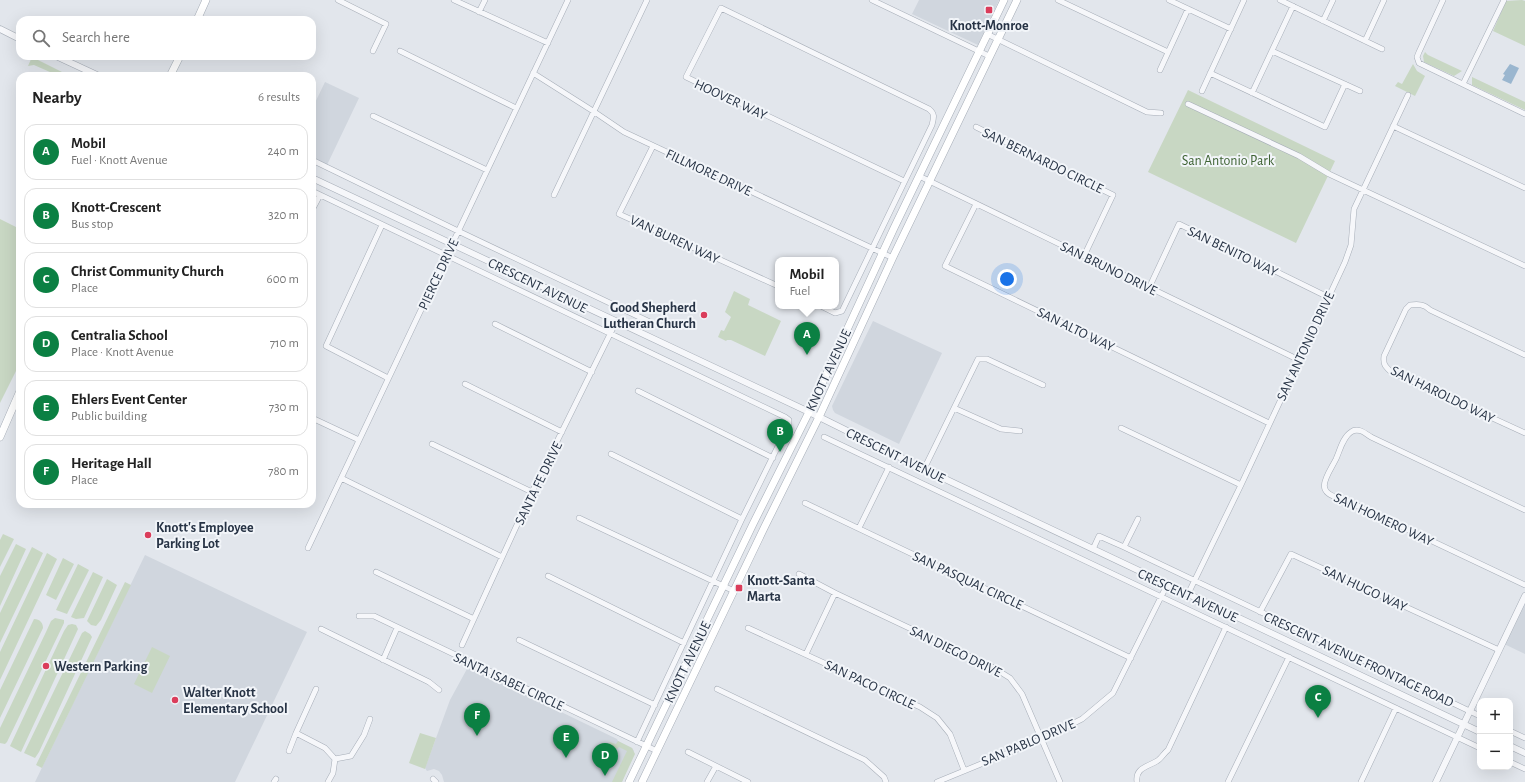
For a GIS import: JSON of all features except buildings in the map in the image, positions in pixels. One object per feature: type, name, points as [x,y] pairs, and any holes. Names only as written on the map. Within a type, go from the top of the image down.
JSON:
[{"type":"main road","points":[[199,16],[206,0]]},
{"type":"main road","name":"KNOTT AVENUE","points":[[629,782],[809,412],[882,253],[1004,0]]},
{"type":"main road","name":"KNOTT AVENUE","points":[[642,782],[819,417],[929,181],[1017,0]]},
{"type":"main road","points":[[172,72],[178,60]]},
{"type":"main road","points":[[853,316],[863,322]]},
{"type":"main road","points":[[0,437],[16,400]]},
{"type":"street","points":[[338,0],[386,24],[373,51]]},
{"type":"street","points":[[454,0],[548,43]]},
{"type":"street","points":[[479,12],[485,0]]},
{"type":"street","name":"PIERCE DRIVE","points":[[308,548],[568,0]]},
{"type":"street","points":[[554,195],[647,0]]},
{"type":"street","points":[[872,0],[989,56]]},
{"type":"street","points":[[1058,0],[1168,52]]},
{"type":"street","points":[[1169,0],[1231,29]]},
{"type":"street","points":[[1202,91],[1244,0]]},
{"type":"street","points":[[1281,0],[1382,49]]},
{"type":"street","points":[[1323,21],[1333,0]]},
{"type":"street","points":[[1365,41],[1384,0]]},
{"type":"street","points":[[1443,0],[1417,58],[1420,63],[1525,114]]},
{"type":"street","points":[[1463,84],[1504,0]]},
{"type":"street","points":[[1252,93],[1293,6]]},
{"type":"street","name":"HOOVER WAY","points":[[721,8],[929,108],[933,112],[934,117],[932,124],[904,181],[686,77],[721,8]]},
{"type":"street","points":[[1160,70],[1188,9]]},
{"type":"street","points":[[0,29],[16,37]]},
{"type":"street","points":[[987,34],[1147,112],[1161,113]]},
{"type":"street","points":[[400,51],[516,108]]},
{"type":"street","points":[[1272,51],[1360,91]]},
{"type":"street","points":[[65,60],[90,72]]},
{"type":"street","name":"FILLMORE DRIVE","points":[[533,73],[624,132],[893,258]]},
{"type":"street","points":[[1210,73],[1325,127],[1345,84]]},
{"type":"street","name":"SAN ANTONIO DRIVE","points":[[1188,594],[1241,485],[1345,262],[1351,245],[1354,209],[1362,189],[1408,95]]},
{"type":"street","points":[[1188,104],[1299,156],[1329,174],[1525,266]]},
{"type":"street","points":[[374,116],[487,170]]},
{"type":"street","points":[[1393,126],[1525,188]]},
{"type":"street","name":"SAN BERNARDO CIRCLE","points":[[976,127],[1114,195],[1084,256]]},
{"type":"street","name":"VAN BUREN WAY","points":[[653,146],[619,214],[775,285]]},
{"type":"street","points":[[316,162],[652,323]]},
{"type":"street","name":"SAN BRUNO DRIVE","points":[[919,176],[1299,360]]},
{"type":"street","name":"CRESCENT AVENUE","points":[[316,180],[809,412],[924,469],[1167,585],[1477,730]]},
{"type":"street","points":[[829,309],[839,313],[842,311],[904,181]]},
{"type":"street","name":"CRESCENT AVENUE","points":[[316,193],[785,417],[789,420],[788,424],[773,458]]},
{"type":"street","points":[[316,202],[320,195]]},
{"type":"street","name":"SAN ALTO WAY","points":[[976,204],[945,266],[1269,423]]},
{"type":"street","name":"SAN BENITO WAY","points":[[1149,288],[1179,224],[1328,297]]},
{"type":"street","points":[[382,225],[326,346],[388,378]]},
{"type":"street","name":"SAN HAROLDO WAY","points":[[1525,355],[1430,310],[1426,305],[1419,304],[1410,305],[1406,309],[1383,361],[1384,366],[1390,371],[1525,434]]},
{"type":"street","name":"SANTA FE DRIVE","points":[[462,645],[532,492],[616,322]]},
{"type":"street","points":[[495,324],[592,372]]},
{"type":"street","points":[[924,469],[978,359],[987,359],[1043,385]]},
{"type":"street","points":[[465,384],[562,432]]},
{"type":"street","points":[[638,391],[773,458],[742,519],[638,742]]},
{"type":"street","points":[[954,408],[1001,429],[1020,431]]},
{"type":"street","points":[[316,420],[359,440]]},
{"type":"street","points":[[1121,428],[1241,485]]},
{"type":"street","name":"SAN HOMERO WAY","points":[[1525,510],[1371,436],[1362,430],[1351,432],[1345,437],[1337,458],[1325,478],[1324,485],[1328,493],[1334,497],[1341,498],[1525,585]]},
{"type":"street","name":"CRESCENT AVENUE FRONTAGE ROAD","points":[[824,437],[1289,656],[1477,746]]},
{"type":"street","points":[[432,444],[532,492]]},
{"type":"street","points":[[611,454],[742,519]]},
{"type":"street","points":[[860,528],[889,467]]},
{"type":"street","points":[[342,478],[502,557]]},
{"type":"street","name":"SAN PASQUAL CIRCLE","points":[[805,502],[1131,658]]},
{"type":"street","points":[[579,518],[734,590]]},
{"type":"street","points":[[1124,547],[1138,519]]},
{"type":"street","name":"CRESCENT AVENUE FRONTAGE ROAD","points":[[1093,549],[1099,536],[1477,715]]},
{"type":"street","name":"SAN HUGO WAY","points":[[1260,612],[1291,554],[1498,650]]},
{"type":"street","points":[[376,572],[474,619]]},
{"type":"street","name":"SAN DIEGO DRIVE","points":[[799,574],[835,593],[994,668],[1010,678],[1022,694],[1060,782]]},
{"type":"street","points":[[548,576],[684,643]]},
{"type":"street","name":"SAN PABLO DRIVE","points":[[937,782],[1042,739],[1082,719],[1113,693],[1167,585]]},
{"type":"street","points":[[806,654],[835,593]]},
{"type":"street","points":[[1436,782],[1525,596]]},
{"type":"street","name":"SANTA ISABEL CIRCLE","points":[[360,616],[374,616],[657,752]]},
{"type":"street","points":[[1137,782],[1138,773],[1141,769],[1158,761],[1168,750],[1226,627]]},
{"type":"street","points":[[383,660],[398,628]]},
{"type":"street","name":"SAN PACO CIRCLE","points":[[748,628],[920,707],[937,718],[950,734],[964,770]]},
{"type":"street","points":[[321,629],[429,682],[439,690]]},
{"type":"street","points":[[519,640],[655,705]]},
{"type":"street","points":[[1228,782],[1289,656]]},
{"type":"street","points":[[289,751],[316,689]]},
{"type":"street","points":[[717,689],[865,760],[884,777],[886,782]]},
{"type":"street","points":[[1361,782],[1396,708]]},
{"type":"street","points":[[335,759],[351,756],[364,735],[370,719]]},
{"type":"street","points":[[1513,732],[1525,738]]},
{"type":"street","points":[[296,733],[324,748],[335,759]]},
{"type":"street","points":[[1513,747],[1525,753]]},
{"type":"street","points":[[688,752],[748,782]]},
{"type":"street","points":[[328,782],[333,773],[335,759]]},
{"type":"street","points":[[1513,763],[1525,769]]},
{"type":"street","points":[[708,782],[716,766]]},
{"type":"shaded area","points":[[919,0],[999,0],[978,45],[912,14]]},
{"type":"shaded area","points":[[325,82],[359,98],[327,165],[316,160],[316,101]]},
{"type":"shaded area","points":[[873,321],[942,353],[899,444],[835,413],[832,406]]},
{"type":"shaded area","name":"Walter Knott Elementary School","points":[[145,555],[307,632],[235,782],[35,782]]},
{"type":"shaded area","points":[[1525,596],[1525,654],[1502,643]]},
{"type":"shaded area","points":[[468,667],[617,739],[618,741],[632,748],[634,751],[622,782],[444,782],[439,771],[434,769],[427,771],[425,768],[450,700]]},
{"type":"green space","points":[[1506,1],[1525,1],[1525,46],[1493,31]]},
{"type":"green space","points":[[1425,52],[1428,55],[1462,71],[1454,76],[1424,62],[1423,56]]},
{"type":"green space","points":[[31,60],[38,60],[62,72],[50,72],[34,65],[28,66]]},
{"type":"green space","points":[[1413,64],[1417,71],[1425,76],[1415,96],[1395,86],[1398,82],[1402,84]]},
{"type":"green space","points":[[1472,77],[1525,102],[1525,110],[1472,85]]},
{"type":"green space","name":"San Antonio Park","points":[[1188,90],[1335,161],[1296,243],[1148,172]]},
{"type":"green space","points":[[0,219],[16,227],[16,371],[0,403]]},
{"type":"green space","points":[[734,291],[750,299],[748,305],[781,321],[765,356],[731,340],[726,341],[718,337],[721,330],[724,331],[731,317],[725,312]]},
{"type":"green space","points":[[3,534],[14,539],[0,567],[0,540]]},
{"type":"green space","points":[[16,544],[26,549],[0,606],[0,576]]},
{"type":"green space","points":[[32,547],[43,553],[0,643],[0,613]]},
{"type":"green space","points":[[47,553],[57,559],[0,680],[0,652]]},
{"type":"green space","points":[[63,558],[74,564],[56,600],[46,595]]},
{"type":"green space","points":[[78,564],[89,570],[67,614],[56,610]]},
{"type":"green space","points":[[93,572],[103,577],[84,618],[76,619],[71,617]]},
{"type":"green space","points":[[107,579],[117,585],[101,620],[96,626],[91,625],[87,621]]},
{"type":"green space","points":[[125,582],[131,585],[42,768],[36,765]]},
{"type":"green space","points":[[55,618],[64,620],[64,623],[7,742],[5,744],[0,743],[0,728],[51,621]]},
{"type":"green space","points":[[34,619],[41,622],[43,628],[0,718],[0,690]]},
{"type":"green space","points":[[68,625],[76,625],[78,629],[21,752],[10,746],[64,631]]},
{"type":"green space","points":[[85,631],[92,637],[35,758],[24,753],[82,633]]},
{"type":"green space","points":[[152,647],[170,656],[152,693],[134,684]]},
{"type":"green space","points":[[420,733],[436,738],[425,769],[409,763]]},
{"type":"green space","points":[[618,741],[632,748],[635,754],[622,782],[612,782],[627,751],[619,747],[617,749],[608,745],[610,742],[616,744]]},
{"type":"water","points":[[1510,64],[1519,68],[1511,84],[1502,80],[1505,75],[1503,74]]},
{"type":"place","name":"Knott-Monroe","points":[[989,10]]},
{"type":"place","name":"Good Shepherd Lutheran Church","points":[[704,315]]},
{"type":"place","name":"Mobil","points":[[807,355]]},
{"type":"place","name":"Knott-Crescent","points":[[780,452]]},
{"type":"place","name":"Knott's Employee Parking Lot","points":[[148,535]]},
{"type":"place","name":"Knott-Santa Marta","points":[[739,588]]},
{"type":"place","name":"Western Parking","points":[[46,666]]},
{"type":"place","name":"Walter Knott Elementary School","points":[[175,700]]},
{"type":"place","name":"Christ Community Church","points":[[1318,718]]},
{"type":"place","name":"Heritage Hall","points":[[477,736]]},
{"type":"place","name":"Ehlers Event Center","points":[[566,758]]},
{"type":"place","name":"Centralia School","points":[[605,776]]}]
